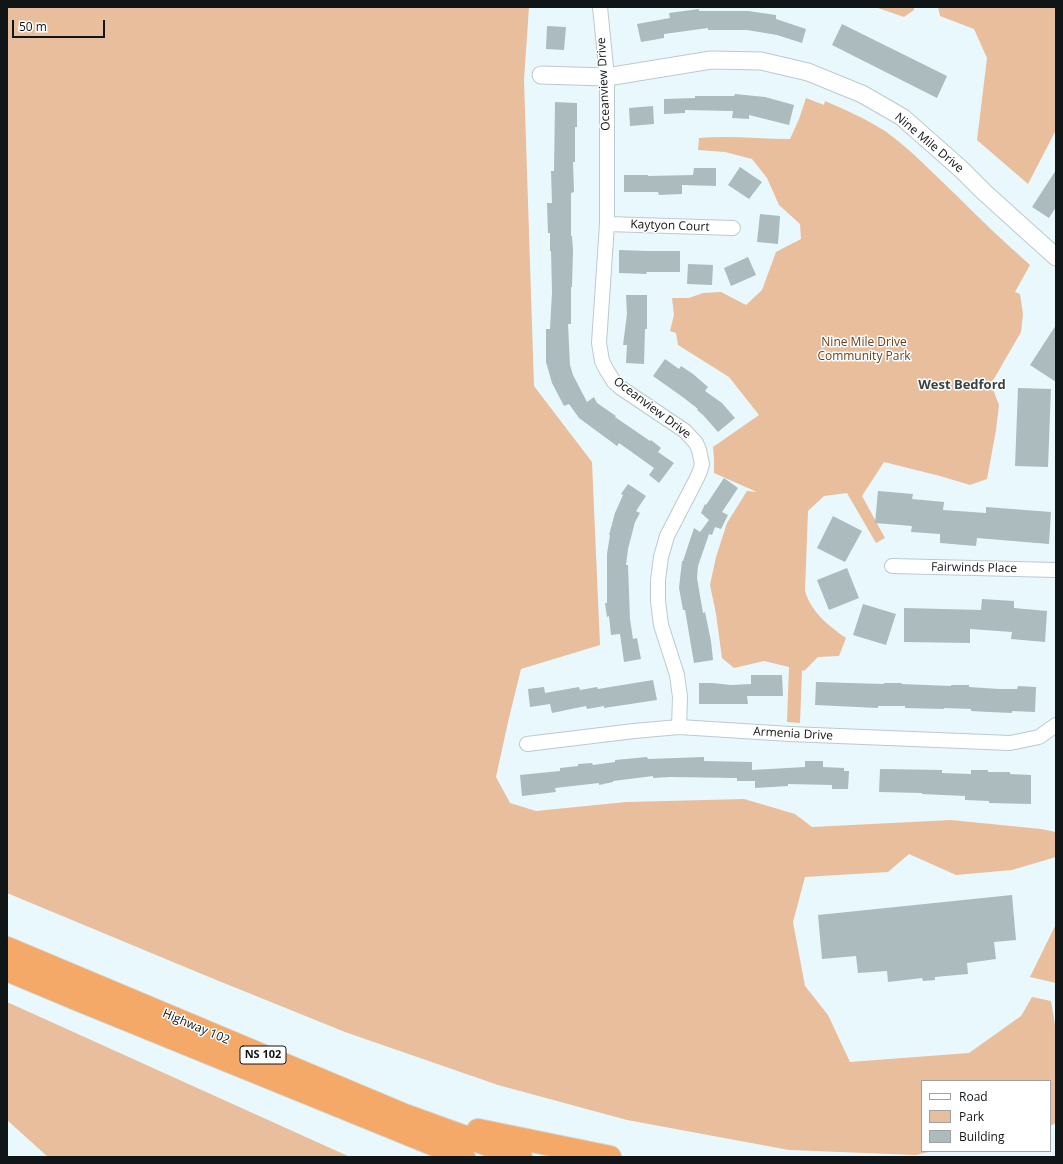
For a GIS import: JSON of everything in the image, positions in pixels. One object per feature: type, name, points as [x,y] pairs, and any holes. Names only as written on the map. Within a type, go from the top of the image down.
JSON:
[{"type":"highway","name":"Highway 102","points":[[7,948],[402,1114],[521,1157]]},
{"type":"highway","name":"Highway 102","points":[[7,970],[76,1000],[464,1157]]},
{"type":"highway","points":[[402,1114],[610,1157]]},
{"type":"street","name":"Oceanview Drive","points":[[600,7],[607,77],[607,224],[599,343],[602,361],[611,377],[621,388],[675,423],[691,436],[696,443],[701,456],[702,464],[698,478],[667,536],[661,557],[658,580],[658,601],[661,625],[674,664],[679,686],[679,727]]},
{"type":"street","name":"Nine Mile Drive","points":[[541,75],[607,77],[711,60],[761,61],[808,72],[862,94],[902,117],[1056,257]]},
{"type":"street","name":"Kaytyon Court","points":[[607,224],[733,228]]},
{"type":"street","name":"Fairwinds Place","points":[[892,566],[1056,570]]},
{"type":"street","name":"Armenia Drive","points":[[527,744],[679,727],[790,734],[1010,743],[1039,737],[1056,725]]},
{"type":"green space","points":[[7,7],[529,7],[524,80],[534,386],[592,462],[600,645],[521,669],[496,777],[510,803],[536,811],[626,802],[744,799],[795,814],[812,827],[951,820],[1041,829],[1056,832],[1056,857],[1012,870],[956,875],[909,854],[888,872],[805,877],[793,922],[805,986],[828,1015],[850,1062],[969,1053],[1021,1016],[1032,997],[1051,1001],[1056,1030],[1056,1123],[1051,1126],[1051,1080],[921,1080],[921,1152],[929,1152],[916,1155],[789,1150],[627,1120],[498,1085],[345,1032],[7,893]]},
{"type":"green space","points":[[875,7],[914,7],[914,10],[904,17]]},
{"type":"green space","points":[[938,7],[1056,7],[1056,130],[1028,184],[977,140],[987,58],[974,29],[940,16]]},
{"type":"green space","name":"Nine Mile Drive Community Park","points":[[806,98],[824,105],[825,101],[856,115],[885,131],[921,161],[1030,265],[1015,292],[1020,294],[1023,314],[1021,332],[991,384],[999,405],[987,479],[970,485],[884,462],[862,496],[885,538],[876,543],[847,493],[824,496],[808,511],[805,591],[812,606],[821,618],[846,638],[839,656],[818,657],[804,671],[802,670],[800,723],[787,722],[789,667],[764,661],[734,668],[722,658],[716,614],[710,585],[716,557],[727,523],[747,491],[757,492],[714,473],[713,447],[759,415],[729,377],[678,345],[676,333],[670,331],[674,315],[672,298],[689,298],[703,293],[721,292],[746,305],[762,290],[776,252],[801,239],[800,224],[779,205],[767,178],[752,159],[725,152],[698,150],[699,138],[733,137],[790,139]]},
{"type":"green space","points":[[1056,924],[1056,983],[1030,977]]},
{"type":"green space","points":[[7,1002],[350,1157],[48,1157],[7,1120]]},
{"type":"building","points":[[699,9],[699,11],[748,11],[776,15],[776,19],[806,29],[802,43],[777,35],[747,30],[708,30],[708,28],[664,34],[664,38],[641,42],[637,24],[670,18],[669,13]]},
{"type":"building","points":[[842,24],[947,76],[937,98],[832,45]]},
{"type":"building","points":[[547,26],[566,27],[564,50],[546,49]]},
{"type":"building","points":[[735,94],[765,97],[794,105],[789,125],[749,115],[749,119],[732,118],[733,111],[685,110],[685,113],[664,114],[664,99],[695,98],[695,96],[734,96]]},
{"type":"building","points":[[555,102],[577,103],[575,162],[573,162],[574,192],[571,193],[571,236],[573,251],[571,324],[568,324],[570,365],[573,375],[587,402],[594,397],[597,403],[616,416],[615,417],[661,448],[658,452],[674,463],[659,483],[649,475],[654,468],[619,443],[617,446],[579,418],[569,404],[564,406],[552,383],[546,362],[546,329],[550,329],[552,292],[550,233],[548,233],[547,203],[552,203],[551,171],[554,171]]},
{"type":"building","points":[[653,106],[654,124],[630,126],[629,108]]},
{"type":"building","points":[[740,167],[762,182],[749,199],[728,185]]},
{"type":"building","points":[[694,168],[716,168],[716,186],[682,185],[682,194],[659,195],[658,192],[624,192],[624,175],[693,175]]},
{"type":"building","points":[[1056,170],[1056,207],[1049,218],[1032,207]]},
{"type":"building","points":[[760,214],[780,216],[778,244],[757,242]]},
{"type":"building","points":[[619,250],[680,251],[680,272],[647,272],[646,274],[619,273]]},
{"type":"building","points":[[748,257],[756,275],[731,286],[724,268]]},
{"type":"building","points":[[688,264],[713,265],[712,285],[687,284]]},
{"type":"building","points":[[626,295],[647,295],[647,329],[645,329],[644,364],[626,363],[627,345],[623,345],[627,314]]},
{"type":"building","points":[[1056,325],[1056,382],[1030,365]]},
{"type":"building","points":[[665,359],[679,369],[681,366],[693,374],[708,387],[705,391],[722,403],[735,418],[718,432],[697,410],[698,409],[653,376]]},
{"type":"building","points":[[1018,388],[1051,389],[1048,467],[1015,466]]},
{"type":"building","points":[[724,478],[738,488],[722,512],[728,515],[721,529],[715,527],[712,535],[709,534],[698,566],[697,578],[703,613],[705,612],[711,641],[713,660],[694,663],[685,610],[683,610],[679,588],[682,561],[694,528],[700,532],[709,520],[701,513],[705,504],[706,505]]},
{"type":"building","points":[[628,484],[646,496],[636,511],[640,513],[635,522],[628,549],[626,565],[628,565],[630,619],[633,639],[637,638],[641,659],[624,662],[620,634],[611,635],[609,616],[607,617],[605,603],[607,603],[607,554],[609,535],[615,513],[623,495],[621,494]]},
{"type":"building","points":[[878,491],[913,494],[912,499],[944,502],[943,510],[986,513],[986,507],[1051,512],[1049,544],[977,538],[976,546],[940,543],[940,534],[911,532],[912,526],[875,523]]},
{"type":"building","points":[[833,516],[862,531],[845,562],[817,548]]},
{"type":"building","points":[[847,568],[859,598],[829,610],[817,580]]},
{"type":"building","points":[[982,599],[1014,601],[1014,608],[1047,611],[1045,642],[1011,639],[1012,632],[970,629],[970,643],[904,642],[904,608],[981,610]]},
{"type":"building","points":[[863,604],[896,614],[886,645],[853,635]]},
{"type":"building","points":[[751,675],[782,675],[783,696],[747,696],[748,704],[699,704],[699,683],[731,685],[751,684]]},
{"type":"building","points":[[653,680],[657,700],[604,708],[604,706],[587,709],[586,706],[552,713],[550,704],[530,707],[528,689],[544,687],[545,693],[579,687],[580,690],[597,687],[598,689]]},
{"type":"building","points":[[816,682],[884,684],[902,683],[901,684],[951,686],[969,685],[969,687],[999,689],[1017,689],[1018,686],[1036,687],[1035,712],[989,712],[971,711],[971,709],[905,708],[905,706],[878,706],[878,708],[815,705]]},
{"type":"building","points":[[647,757],[648,759],[704,757],[704,761],[752,762],[752,770],[805,767],[805,761],[823,761],[823,767],[844,768],[844,771],[849,771],[848,789],[832,789],[832,785],[788,784],[788,786],[755,788],[755,781],[737,781],[737,778],[653,778],[653,776],[613,781],[599,785],[599,783],[555,788],[556,792],[522,796],[520,775],[560,771],[560,768],[578,766],[578,764],[592,763],[593,765],[615,762],[615,760]]},
{"type":"building","points":[[880,769],[942,770],[942,773],[971,774],[971,770],[988,770],[988,772],[1010,772],[1010,774],[1031,775],[1031,804],[989,803],[989,801],[965,800],[965,796],[879,792]]},
{"type":"building","points":[[1012,895],[1016,940],[994,942],[996,959],[967,963],[968,974],[935,977],[935,980],[923,981],[922,978],[888,982],[887,971],[858,973],[856,956],[822,959],[818,915]]},
{"type":"district","name":"West Bedford","points":[[962,385]]}]
